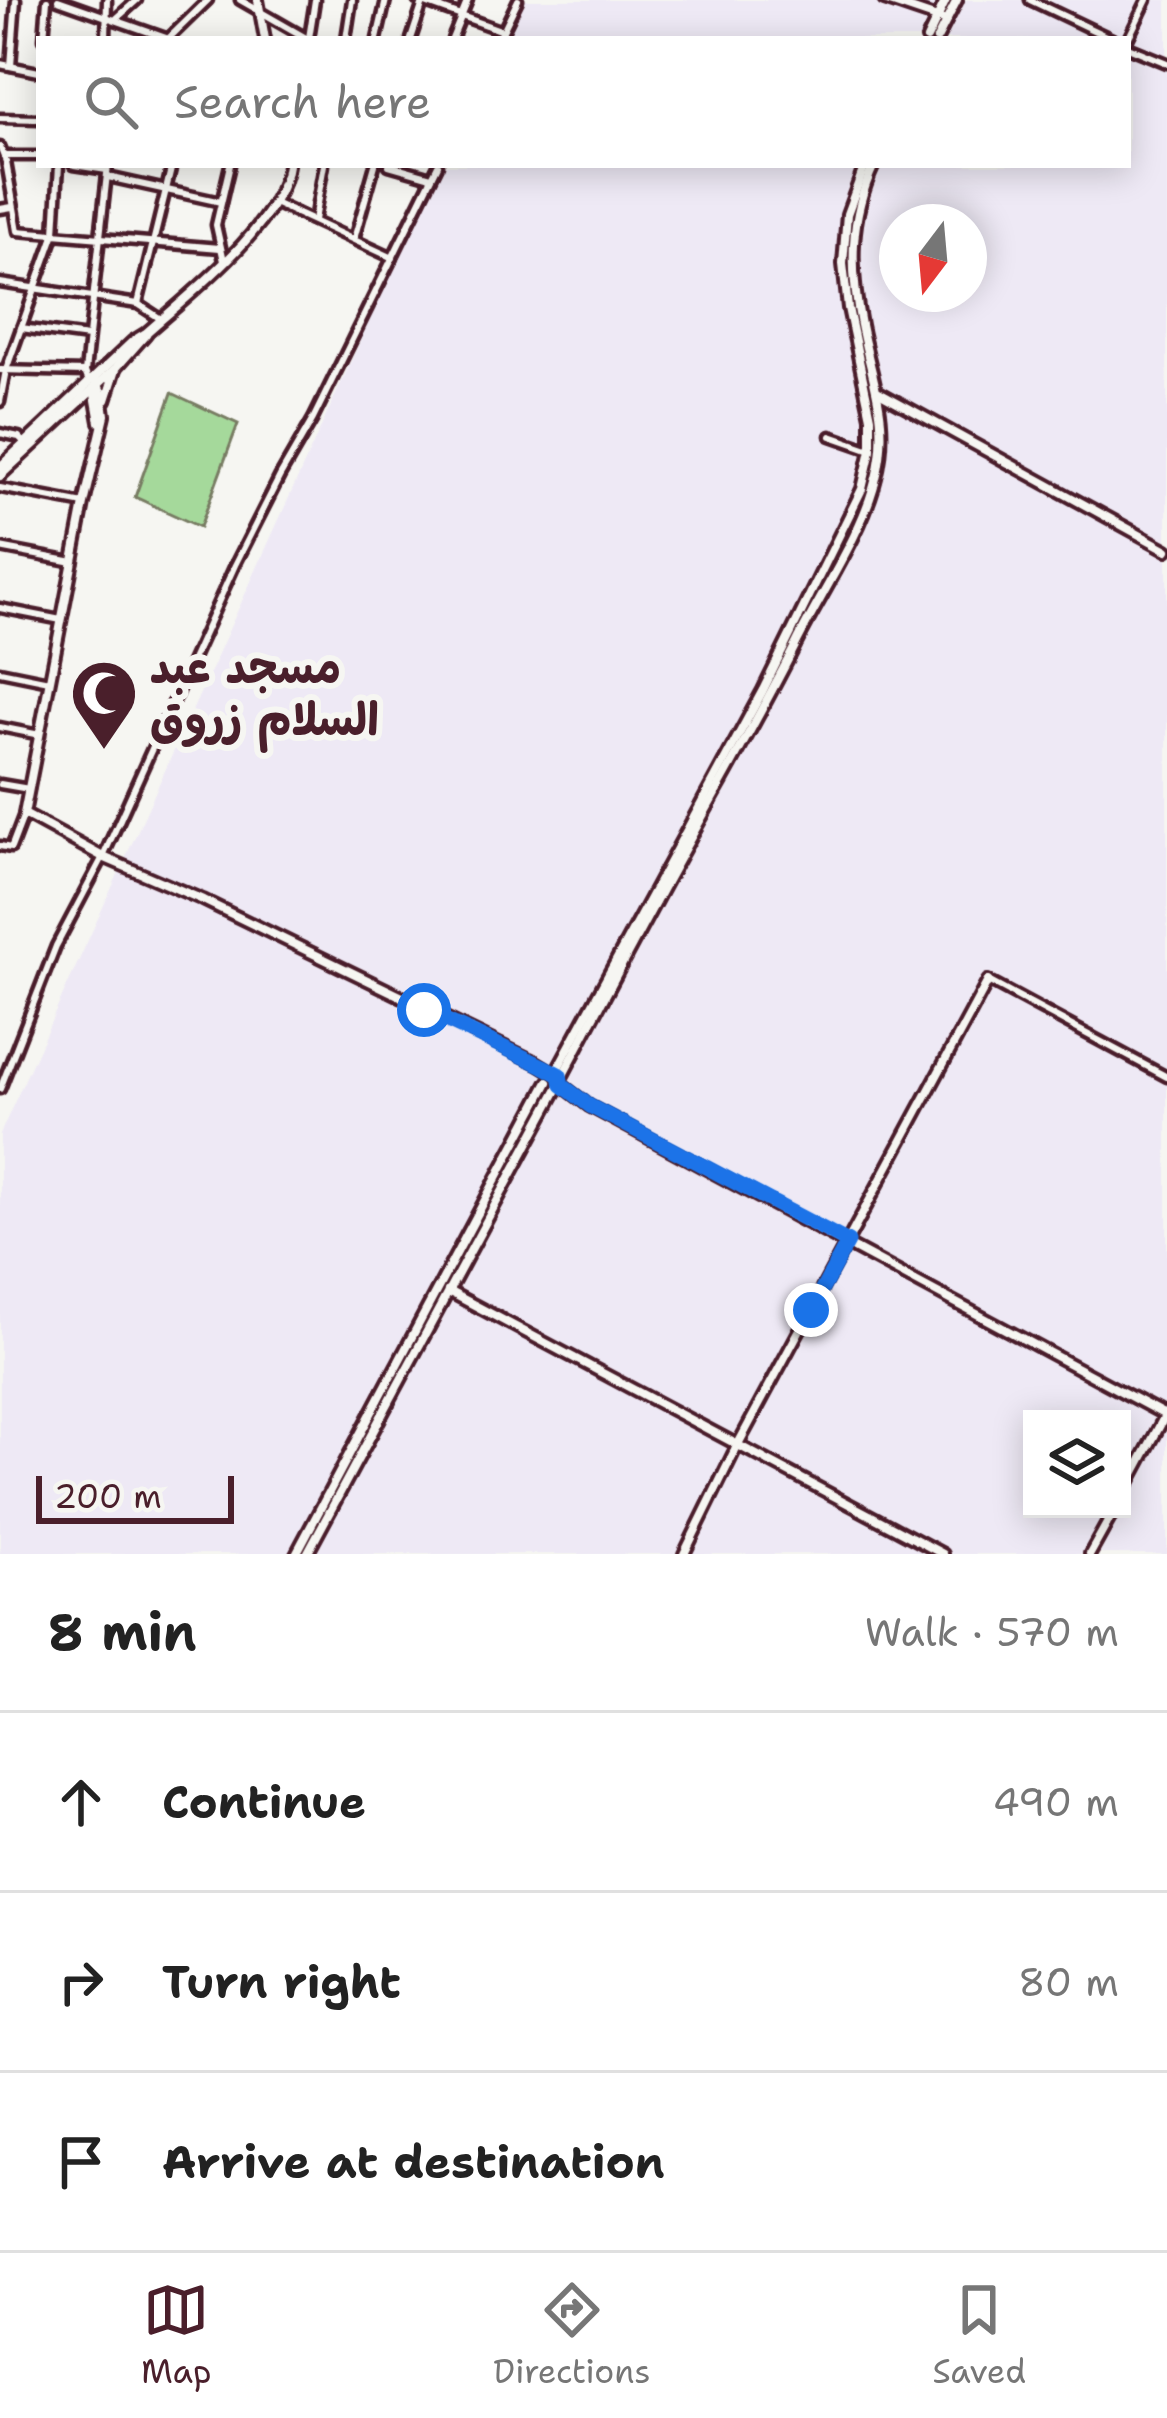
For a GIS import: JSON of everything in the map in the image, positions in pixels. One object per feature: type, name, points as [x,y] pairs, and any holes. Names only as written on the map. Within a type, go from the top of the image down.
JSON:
[{"type":"street","points":[[11,66],[16,0]]},
{"type":"street","points":[[44,36],[47,0]]},
{"type":"street","points":[[58,0],[161,36]]},
{"type":"street","points":[[106,36],[107,0]]},
{"type":"street","points":[[116,19],[136,0]]},
{"type":"street","points":[[172,36],[208,0]]},
{"type":"street","points":[[241,0],[303,36]]},
{"type":"street","points":[[258,0],[264,36]]},
{"type":"street","points":[[309,36],[315,0]]},
{"type":"street","points":[[346,36],[352,0]]},
{"type":"street","points":[[378,36],[386,0]]},
{"type":"street","points":[[453,36],[468,0]]},
{"type":"street","points":[[412,36],[421,1],[501,35],[518,0]]},
{"type":"street","points":[[884,0],[942,19]]},
{"type":"street","points":[[938,36],[946,0]]},
{"type":"street","points":[[929,36],[957,0]]},
{"type":"street","points":[[1030,0],[1106,36]]},
{"type":"street","points":[[1131,36],[1147,0]]},
{"type":"street","points":[[1131,45],[1167,63]]},
{"type":"street","points":[[0,64],[36,71]]},
{"type":"street","points":[[0,118],[36,118]]},
{"type":"street","points":[[36,157],[1,151],[18,231],[220,248]]},
{"type":"street","points":[[0,402],[3,370],[56,233],[59,168]]},
{"type":"street","points":[[138,304],[171,168]]},
{"type":"street","points":[[224,261],[216,225],[229,168]]},
{"type":"street","points":[[0,476],[256,229],[286,180],[288,168]]},
{"type":"street","points":[[314,220],[323,168]]},
{"type":"street","points":[[353,239],[374,168]]},
{"type":"street","points":[[400,168],[431,177]]},
{"type":"street","points":[[0,1089],[58,942],[103,857],[235,565],[436,168]]},
{"type":"street","points":[[784,659],[856,506],[871,450],[873,392],[852,265],[856,217],[869,168]]},
{"type":"street","points":[[104,408],[86,372],[107,171],[221,202]]},
{"type":"street","points":[[274,202],[393,258]]},
{"type":"street","points":[[0,209],[12,207]]},
{"type":"street","points":[[0,283],[138,304],[161,319]]},
{"type":"street","points":[[21,328],[88,338]]},
{"type":"street","points":[[0,467],[74,406],[133,340],[146,333]]},
{"type":"street","points":[[0,846],[10,848],[23,814],[100,424],[116,368]]},
{"type":"street","points":[[3,370],[86,372]]},
{"type":"street","points":[[94,384],[100,424]]},
{"type":"street","points":[[873,392],[1167,550]]},
{"type":"street","points":[[296,1554],[872,493],[889,416],[873,392]]},
{"type":"street","points":[[74,406],[89,406],[100,424]]},
{"type":"street","points":[[889,416],[910,409]]},
{"type":"street","points":[[0,433],[19,437],[28,446]]},
{"type":"street","points":[[831,436],[871,450]]},
{"type":"street","points":[[0,488],[84,504]]},
{"type":"street","points":[[0,548],[73,562]]},
{"type":"street","points":[[0,608],[61,620]]},
{"type":"street","points":[[0,671],[50,681]]},
{"type":"street","points":[[0,727],[40,735]]},
{"type":"street","points":[[0,784],[29,789]]},
{"type":"street","points":[[23,814],[103,857],[203,900],[528,1059],[590,1106],[1166,1414],[1131,1479]]},
{"type":"street","points":[[684,1554],[737,1446],[988,981],[1167,1077]]},
{"type":"street","points":[[307,1554],[555,1080]]},
{"type":"street","points":[[448,1291],[943,1554]]},
{"type":"street","points":[[1090,1554],[1110,1518]]},
{"type":"shaded area","points":[[515,0],[1167,0],[1167,1554],[0,1554],[0,1134],[439,168],[1131,168],[1131,36],[498,36]]},
{"type":"green space","points":[[172,393],[238,424],[200,527],[135,497]]},
{"type":"place","name":"مسجد عبد السلام زروق","points":[[104,752]]},
{"type":"route","points":[[424,1010],[560,1075],[562,1085],[590,1106],[848,1242],[811,1310]]}]
